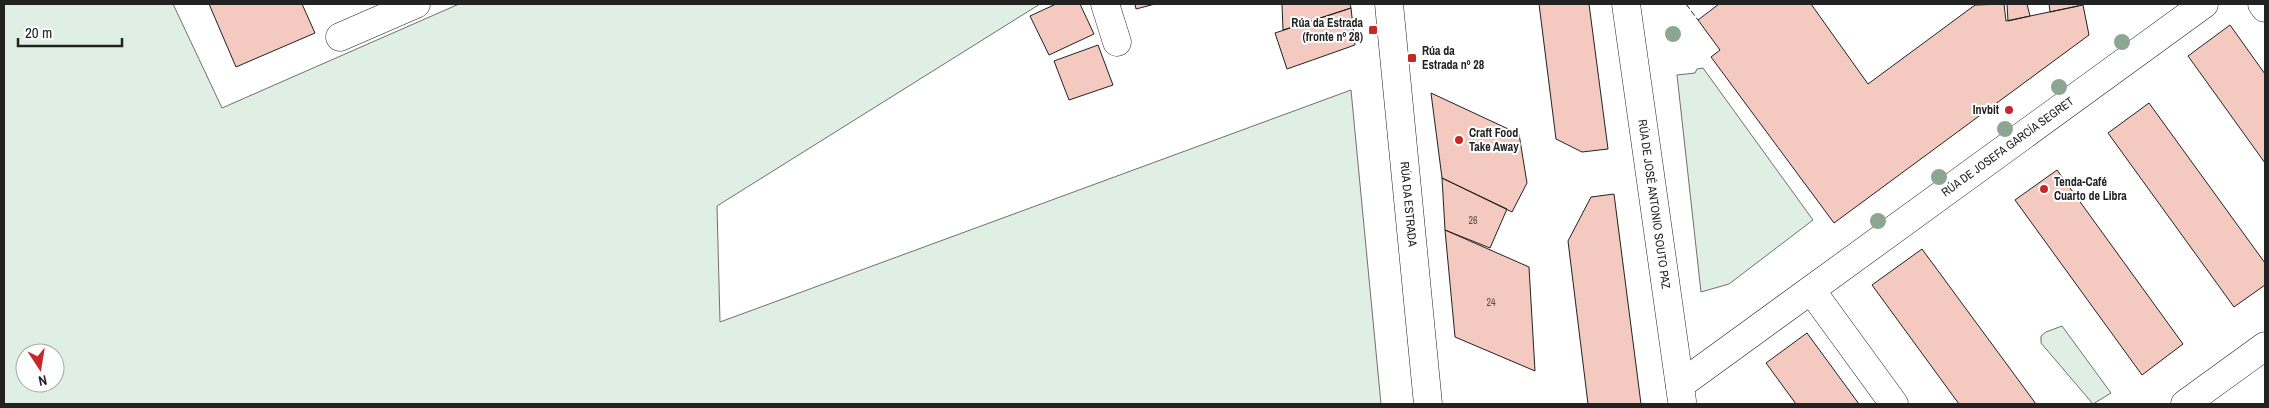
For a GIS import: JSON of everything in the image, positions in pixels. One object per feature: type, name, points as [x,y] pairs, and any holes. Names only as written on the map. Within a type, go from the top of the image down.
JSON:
[{"type":"street","points":[[340,37],[416,4]]},
{"type":"street","points":[[1104,4],[1117,42]]},
{"type":"street","name":"RÚA DA ESTRADA","points":[[1389,4],[1428,404]]},
{"type":"street","name":"RÚA DE JOSÉ ANTONIO SOUTO PAZ","points":[[1626,4],[1681,395]]},
{"type":"street","name":"RÚA DE JOSEFA GARCÍA SEGRET","points":[[1681,395],[1811,290],[2204,4]]},
{"type":"street","points":[[2262,4],[2265,8]]},
{"type":"street","points":[[1811,290],[1894,404]]},
{"type":"street","points":[[2185,404],[2265,346]]},
{"type":"green space","points":[[4,4],[173,4],[222,108],[459,4],[1040,4],[717,206],[720,322],[1351,90],[1381,404],[4,404]]},
{"type":"green space","points":[[1703,68],[1813,220],[1729,284],[1701,292],[1677,75],[1695,73],[1697,69]]},
{"type":"green space","points":[[2062,326],[2111,393],[2093,404],[2041,343],[2041,336]]},
{"type":"building","points":[[209,4],[302,4],[315,33],[236,67]]},
{"type":"building","points":[[1056,4],[1080,4],[1094,34],[1049,55],[1030,16]]},
{"type":"building","points":[[1135,4],[1155,4],[1136,9]]},
{"type":"building","points":[[1282,4],[1350,4],[1351,8],[1283,30]]},
{"type":"building","points":[[1539,4],[1589,4],[1608,149],[1582,152],[1556,139]]},
{"type":"building","points":[[1719,4],[1811,4],[1868,84],[1975,5],[2004,4],[2006,21],[2083,5],[2089,35],[1834,223],[1711,57],[1720,50],[1698,20]]},
{"type":"building","points":[[2007,4],[2027,4],[2030,16],[2008,21]]},
{"type":"building","points":[[2049,4],[2078,4],[2078,6],[2050,12]]},
{"type":"building","points":[[1351,8],[1355,45],[1287,69],[1275,33]]},
{"type":"building","points":[[2230,25],[2265,74],[2265,163],[2188,56]]},
{"type":"building","points":[[1098,45],[1113,85],[1069,100],[1054,61]]},
{"type":"building","points":[[1431,93],[1519,134],[1527,183],[1512,212],[1442,178]]},
{"type":"building","points":[[2149,103],[2265,263],[2265,285],[2234,307],[2108,133]]},
{"type":"building","points":[[2057,170],[2183,344],[2142,375],[2015,200]]},
{"type":"building","points":[[1442,178],[1507,209],[1490,248],[1445,230]]},
{"type":"building","points":[[1614,194],[1641,404],[1588,404],[1568,241],[1591,197]]},
{"type":"building","points":[[1445,230],[1529,267],[1535,371],[1455,337]]},
{"type":"building","points":[[1922,249],[2036,404],[1959,404],[1872,285]]},
{"type":"building","points":[[1807,333],[1859,404],[1796,404],[1766,363]]},
{"type":"fence","points":[[1686,4],[1698,20]]},
{"type":"place","name":"Rúa da Estrada (fronte nº 28)","points":[[1373,30]]},
{"type":"place","name":"Rúa da Estrada nº 28","points":[[1412,58]]},
{"type":"place","name":"Invbit","points":[[2009,110]]},
{"type":"place","name":"Craft Food Take Away","points":[[1459,140]]},
{"type":"place","name":"Tenda-Café Cuarto de Libra","points":[[2044,189]]}]
